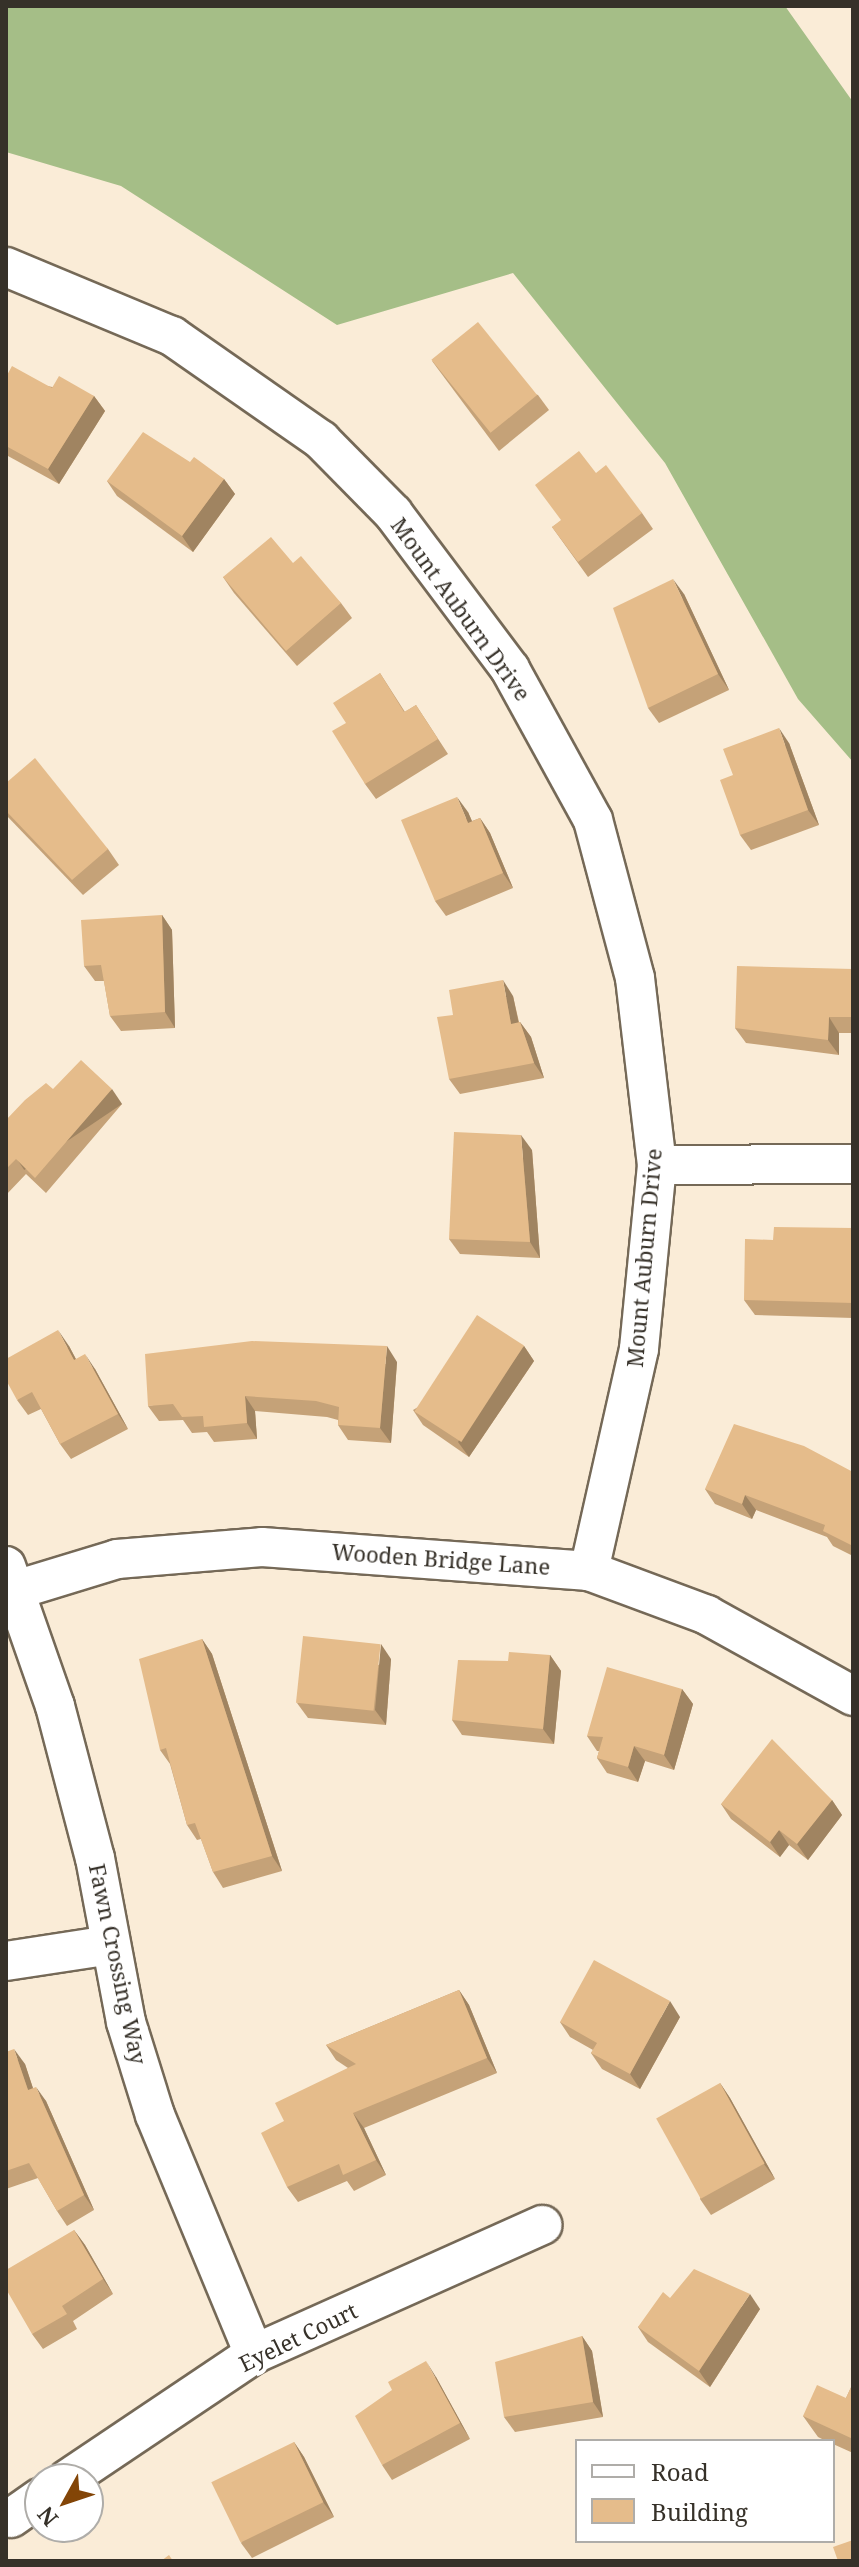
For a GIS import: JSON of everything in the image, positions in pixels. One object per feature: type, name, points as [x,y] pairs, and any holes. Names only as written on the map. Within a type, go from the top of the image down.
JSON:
[{"type":"street","name":"Mount Auburn Drive","points":[[6,267],[172,336],[268,396],[393,513],[510,669],[593,820],[617,895],[651,1075],[657,1165],[639,1349],[589,1571]]},
{"type":"street","points":[[657,1165],[853,1164]]},
{"type":"street","name":"Wooden Bridge Lane","points":[[10,1582],[117,1559],[247,1547],[589,1571],[707,1615],[853,1696]]},
{"type":"street","name":"Fawn Crossing Way","points":[[10,1582],[95,1858],[110,1945],[155,2115],[254,2354]]},
{"type":"street","points":[[6,1961],[110,1945]]},
{"type":"street","name":"Eyelet Court","points":[[92,2463],[254,2354],[543,2225]]},
{"type":"green space","points":[[6,6],[785,6],[853,102],[853,762],[798,699],[665,463],[513,273],[337,325],[121,186],[6,152]]},
{"type":"building","points":[[478,322],[537,395],[491,433],[431,360]]},
{"type":"building","points":[[12,366],[52,388],[59,376],[94,396],[48,469],[6,446],[6,377]]},
{"type":"building","points":[[143,432],[190,462],[194,457],[224,479],[182,536],[107,481]]},
{"type":"building","points":[[579,451],[596,473],[606,465],[642,513],[578,562],[552,527],[561,520],[535,485]]},
{"type":"building","points":[[271,537],[293,563],[301,556],[341,603],[286,651],[223,577]]},
{"type":"building","points":[[673,579],[718,674],[648,708],[613,608]]},
{"type":"building","points":[[380,673],[404,712],[416,705],[438,739],[365,784],[332,731],[346,723],[333,703]]},
{"type":"building","points":[[779,728],[808,810],[740,835],[720,780],[733,775],[723,749]]},
{"type":"building","points":[[35,758],[108,849],[72,880],[6,811],[6,783]]},
{"type":"building","points":[[457,797],[468,823],[480,818],[503,873],[435,901],[401,820]]},
{"type":"building","points":[[162,915],[165,1012],[110,1016],[101,965],[84,966],[81,920]]},
{"type":"building","points":[[737,966],[853,969],[853,1017],[829,1017],[828,1040],[735,1028]]},
{"type":"building","points":[[503,980],[511,1024],[520,1022],[534,1063],[449,1079],[437,1017],[453,1015],[449,990]]},
{"type":"building","points":[[81,1060],[112,1089],[35,1178],[16,1159],[6,1169],[6,1120],[46,1083],[53,1089]]},
{"type":"building","points":[[454,1132],[521,1135],[530,1242],[449,1239]]},
{"type":"building","points":[[774,1227],[853,1228],[853,1303],[744,1300],[745,1239],[773,1240]]},
{"type":"building","points":[[477,1315],[524,1345],[461,1442],[414,1411]]},
{"type":"building","points":[[58,1330],[74,1360],[85,1354],[118,1414],[60,1444],[32,1392],[17,1400],[6,1380],[6,1359]]},
{"type":"building","points":[[252,1341],[387,1346],[380,1428],[338,1425],[339,1407],[316,1401],[245,1396],[247,1423],[204,1427],[203,1416],[182,1417],[173,1404],[148,1406],[145,1354]]},
{"type":"building","points":[[734,1424],[804,1446],[853,1472],[853,1546],[823,1531],[825,1525],[745,1495],[742,1504],[705,1489]]},
{"type":"building","points":[[303,1636],[381,1644],[374,1711],[296,1703]]},
{"type":"building","points":[[202,1639],[272,1856],[213,1872],[195,1823],[187,1825],[166,1748],[160,1750],[139,1659]]},
{"type":"building","points":[[509,1652],[550,1655],[543,1729],[452,1720],[458,1660],[508,1661]]},
{"type":"building","points":[[607,1667],[682,1689],[664,1755],[634,1746],[628,1767],[597,1758],[603,1737],[587,1736]]},
{"type":"building","points":[[772,1739],[832,1800],[797,1844],[779,1830],[770,1842],[721,1804]]},
{"type":"building","points":[[594,1960],[670,2001],[630,2074],[591,2053],[597,2043],[560,2022]]},
{"type":"building","points":[[459,1990],[487,2058],[353,2113],[376,2160],[343,2175],[339,2164],[287,2187],[261,2133],[284,2121],[275,2103],[356,2064],[326,2045]]},
{"type":"building","points":[[14,2049],[28,2090],[36,2087],[84,2195],[57,2211],[29,2163],[6,2171],[6,2052]]},
{"type":"building","points":[[720,2083],[765,2163],[701,2199],[656,2118]]},
{"type":"building","points":[[74,2230],[103,2279],[62,2306],[67,2314],[32,2334],[6,2289],[6,2270]]},
{"type":"building","points":[[694,2269],[750,2294],[699,2371],[638,2327],[663,2292],[670,2298]]},
{"type":"building","points":[[582,2336],[593,2402],[504,2417],[495,2362]]},
{"type":"building","points":[[426,2361],[460,2423],[382,2465],[355,2416],[392,2390],[388,2382]]},
{"type":"building","points":[[853,2383],[853,2439],[803,2416],[817,2385],[846,2398]]},
{"type":"building","points":[[294,2442],[323,2502],[241,2543],[211,2482]]},
{"type":"building","points":[[853,2540],[853,2561],[838,2561],[833,2547]]}]
